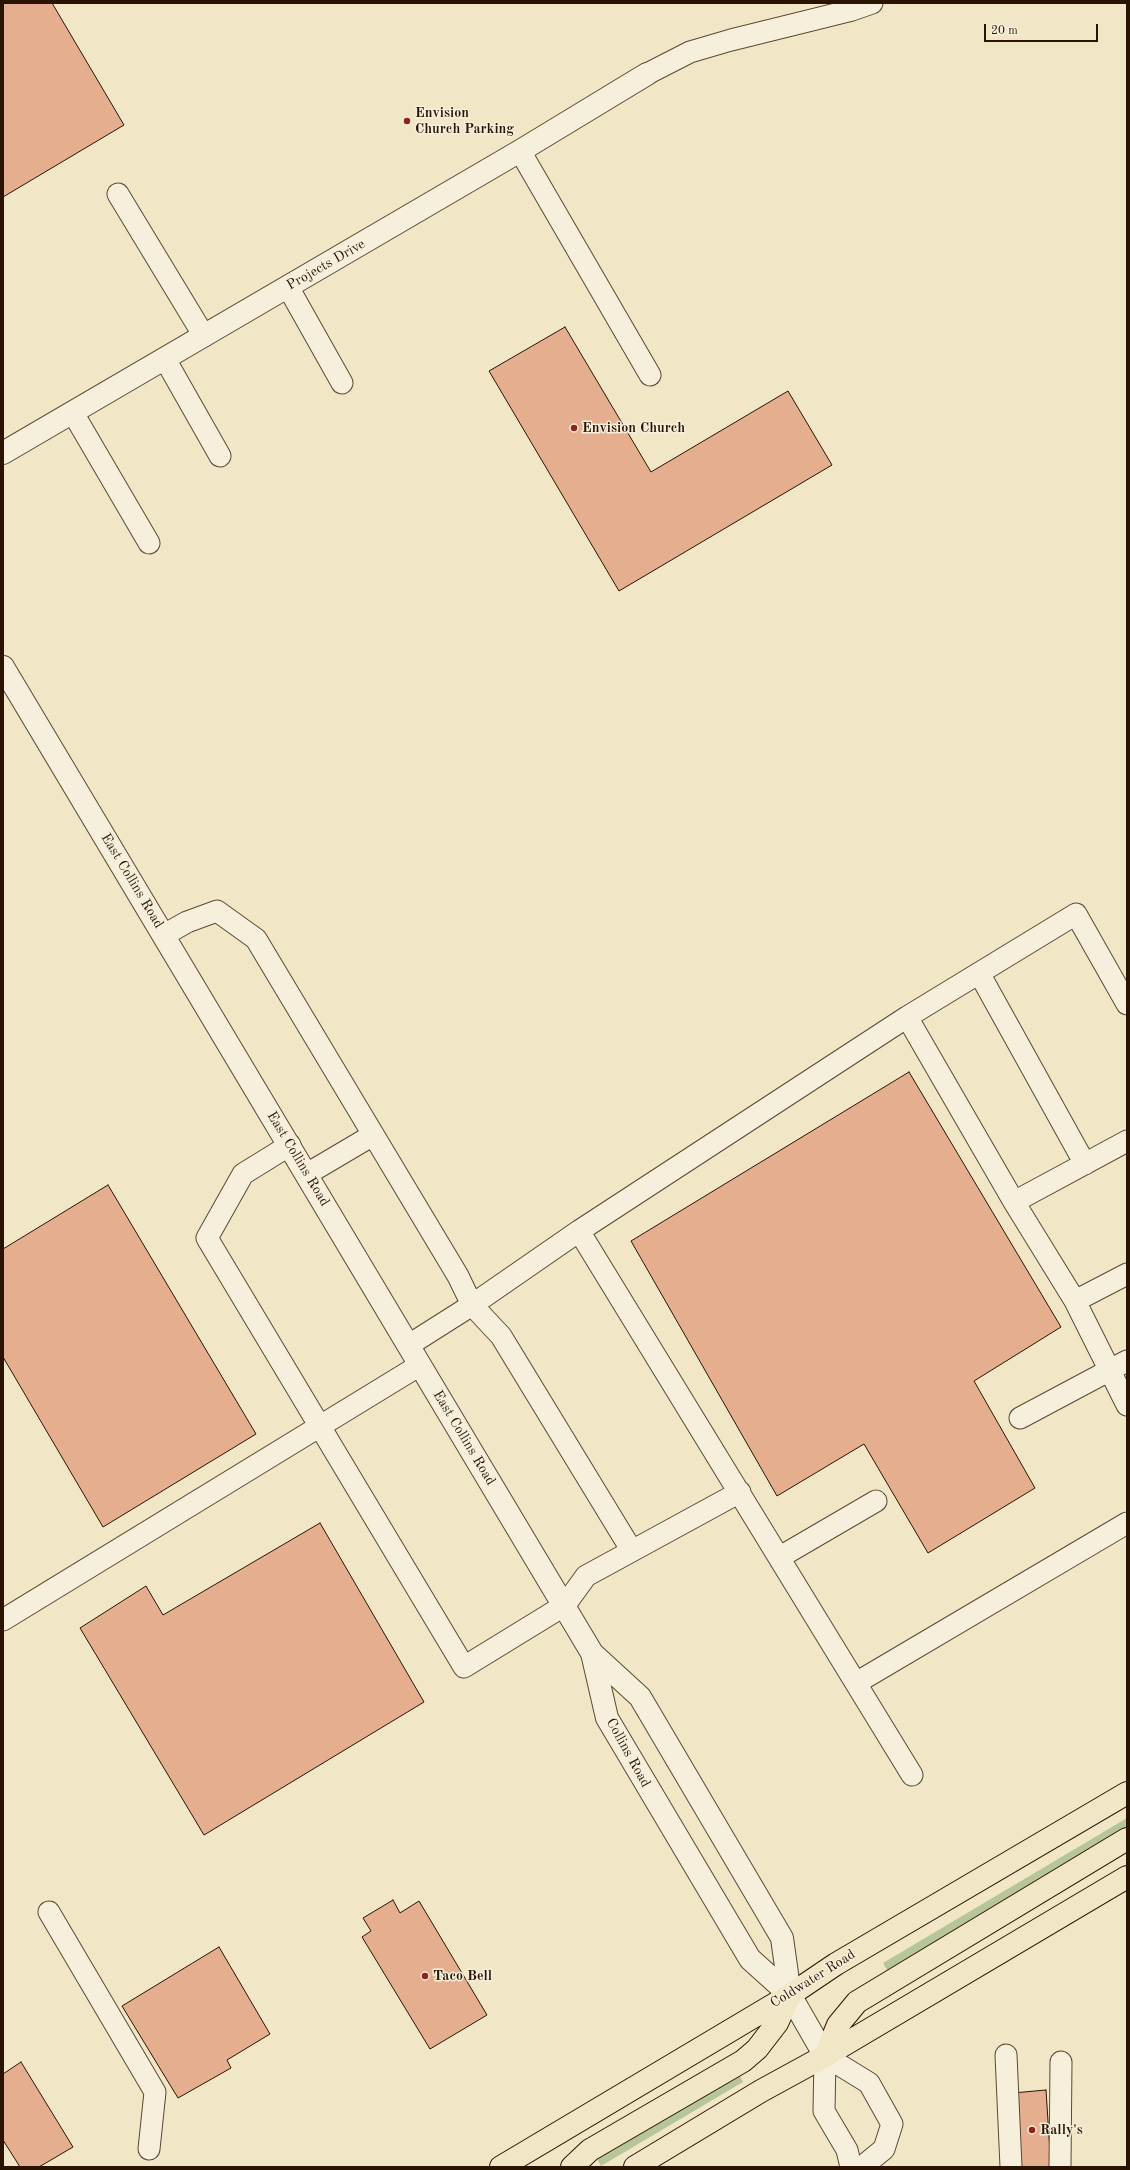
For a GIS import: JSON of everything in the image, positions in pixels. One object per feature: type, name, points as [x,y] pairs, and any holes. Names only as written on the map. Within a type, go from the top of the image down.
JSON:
[{"type":"main road","name":"Coldwater Road","points":[[501,2167],[790,1995],[836,1964],[1127,1793]]},
{"type":"main road","points":[[825,2056],[838,2025],[857,2002],[1127,1839]]},
{"type":"main road","points":[[635,2167],[761,2091],[825,2056],[1127,1877]]},
{"type":"main road","points":[[572,2167],[590,2150],[743,2061],[757,2049],[777,2022],[790,1995]]},
{"type":"street","name":"Projects Drive","points":[[3,453],[520,151],[647,74]]},
{"type":"street","name":"East Collins Road","points":[[3,667],[565,1605],[592,1653]]},
{"type":"street","name":"Collins Road","points":[[592,1653],[640,1697],[782,1938],[790,1995]]},
{"type":"street","name":"Collins Road","points":[[592,1653],[607,1718],[750,1959],[790,1995],[825,2056]]},
{"type":"lane","points":[[647,74],[690,52],[731,40],[852,10],[872,3]]},
{"type":"lane","points":[[520,151],[650,375]]},
{"type":"lane","points":[[118,194],[204,336]]},
{"type":"lane","points":[[288,287],[342,383]]},
{"type":"lane","points":[[165,359],[220,456]]},
{"type":"lane","points":[[73,413],[149,543]]},
{"type":"lane","points":[[164,935],[187,922],[217,911],[256,939],[458,1276],[472,1305],[501,1336],[632,1551]]},
{"type":"lane","points":[[409,1345],[472,1305],[579,1231],[907,1017],[1076,914],[1127,1004]]},
{"type":"lane","points":[[979,973],[1084,1164]]},
{"type":"lane","points":[[907,1017],[1014,1202],[1075,1301],[1127,1405]]},
{"type":"lane","points":[[307,1174],[373,1135]]},
{"type":"lane","points":[[1014,1202],[1127,1141]]},
{"type":"lane","points":[[290,1145],[243,1174],[207,1238],[464,1667],[565,1605],[586,1576],[740,1492]]},
{"type":"lane","points":[[579,1231],[912,1775]]},
{"type":"lane","points":[[1075,1301],[1127,1274]]},
{"type":"lane","points":[[1020,1418],[1127,1361]]},
{"type":"lane","points":[[3,1620],[420,1365]]},
{"type":"lane","points":[[780,1558],[876,1502]]},
{"type":"lane","points":[[856,1683],[1127,1523]]},
{"type":"lane","points":[[49,1912],[155,2092],[149,2149]]},
{"type":"lane","points":[[1006,2055],[1010,2167]]},
{"type":"lane","points":[[825,2056],[824,2111],[847,2150],[850,2167]]},
{"type":"lane","points":[[825,2056],[869,2083],[892,2124],[884,2149],[862,2167]]},
{"type":"lane","points":[[1060,2167],[1061,2062]]},
{"type":"green space","points":[[1127,1818],[1127,1828],[887,1970],[883,1963]]},
{"type":"green space","points":[[739,2074],[743,2082],[601,2166],[597,2159]]},
{"type":"building","points":[[3,3],[52,3],[124,125],[3,197]]},
{"type":"building","name":"Envision Church","points":[[565,327],[651,472],[788,391],[832,465],[619,591],[489,371]]},
{"type":"building","points":[[909,1072],[1061,1327],[974,1381],[1035,1488],[928,1553],[864,1444],[777,1496],[631,1241]]},
{"type":"building","points":[[108,1185],[256,1434],[103,1527],[3,1357],[3,1249]]},
{"type":"building","points":[[320,1523],[424,1702],[204,1835],[80,1628],[146,1586],[163,1615]]},
{"type":"building","name":"Taco Bell","points":[[393,1900],[400,1913],[419,1901],[487,2015],[430,2049],[362,1937],[371,1931],[363,1918]]},
{"type":"building","points":[[219,1947],[270,2034],[227,2060],[231,2068],[178,2098],[122,2006]]},
{"type":"building","points":[[21,2062],[73,2147],[39,2167],[20,2167],[3,2140],[3,2074]]},
{"type":"building","name":"Rally's","points":[[1046,2090],[1051,2167],[1017,2167],[1013,2093]]},
{"type":"place","name":"Envision Church Parking","points":[[407,121]]},
{"type":"place","name":"Envision Church","points":[[574,428]]},
{"type":"place","name":"Taco Bell","points":[[425,1976]]},
{"type":"place","name":"Rally's","points":[[1032,2130]]}]
